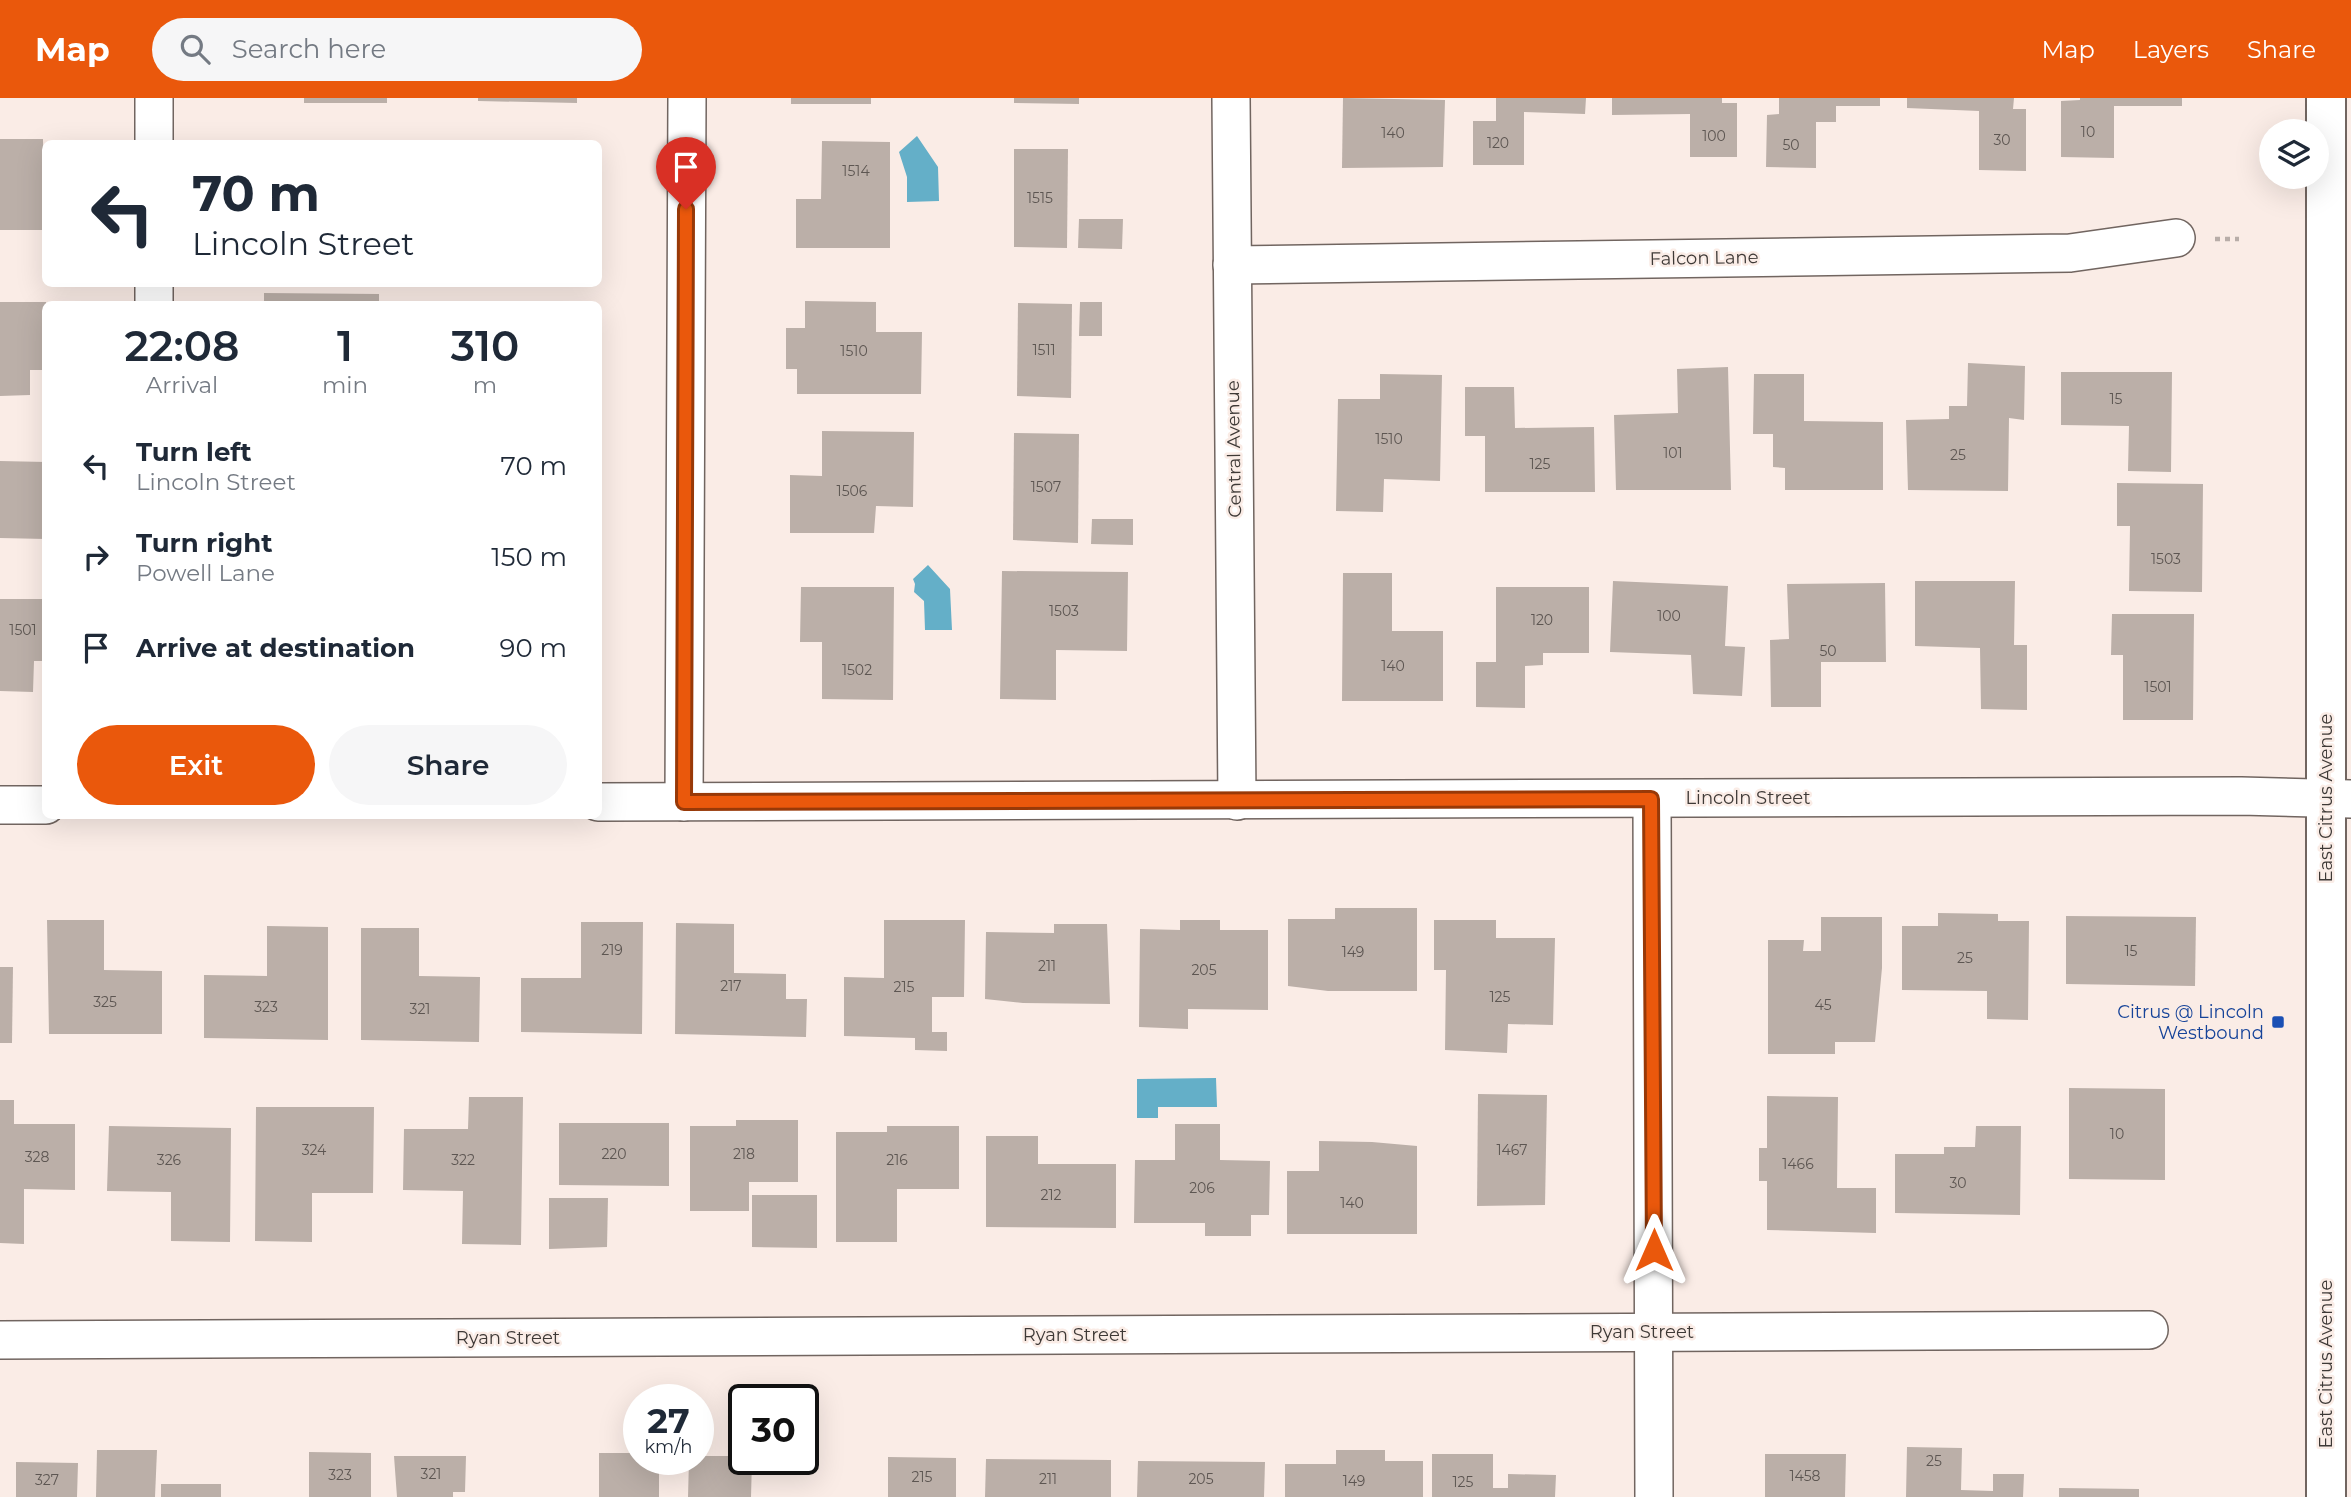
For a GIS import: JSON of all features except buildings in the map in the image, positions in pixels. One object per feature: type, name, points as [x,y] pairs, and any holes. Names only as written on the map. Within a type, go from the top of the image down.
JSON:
[{"type":"street","points":[[154,98],[154,140]]},
{"type":"street","points":[[684,802],[687,98]]},
{"type":"street","name":"Central Avenue","points":[[1231,98],[1237,801]]},
{"type":"street","name":"East Citrus Avenue","points":[[2326,98],[2338,799],[2326,1497]]},
{"type":"street","name":"Falcon Lane","points":[[1232,265],[2070,253],[2176,238]]},
{"type":"street","name":"Lincoln Street","points":[[602,802],[2241,796],[2338,799]]},
{"type":"street","points":[[1651,799],[1654,1497]]},
{"type":"street","points":[[0,805],[42,805]]},
{"type":"street","name":"Ryan Street","points":[[0,1340],[2149,1330]]},
{"type":"water","points":[[917,136],[938,167],[939,201],[907,202],[907,177],[899,152]]},
{"type":"water","points":[[928,565],[950,589],[952,630],[925,630],[924,601],[914,592],[913,579]]},
{"type":"water","points":[[1216,1078],[1217,1107],[1158,1107],[1158,1118],[1137,1118],[1137,1079]]},
{"type":"place","name":"Citrus @ Lincoln Westbound","points":[[2278,1022]]},
{"type":"route","points":[[686,209],[684,802],[1651,799],[1654,1250]]}]
